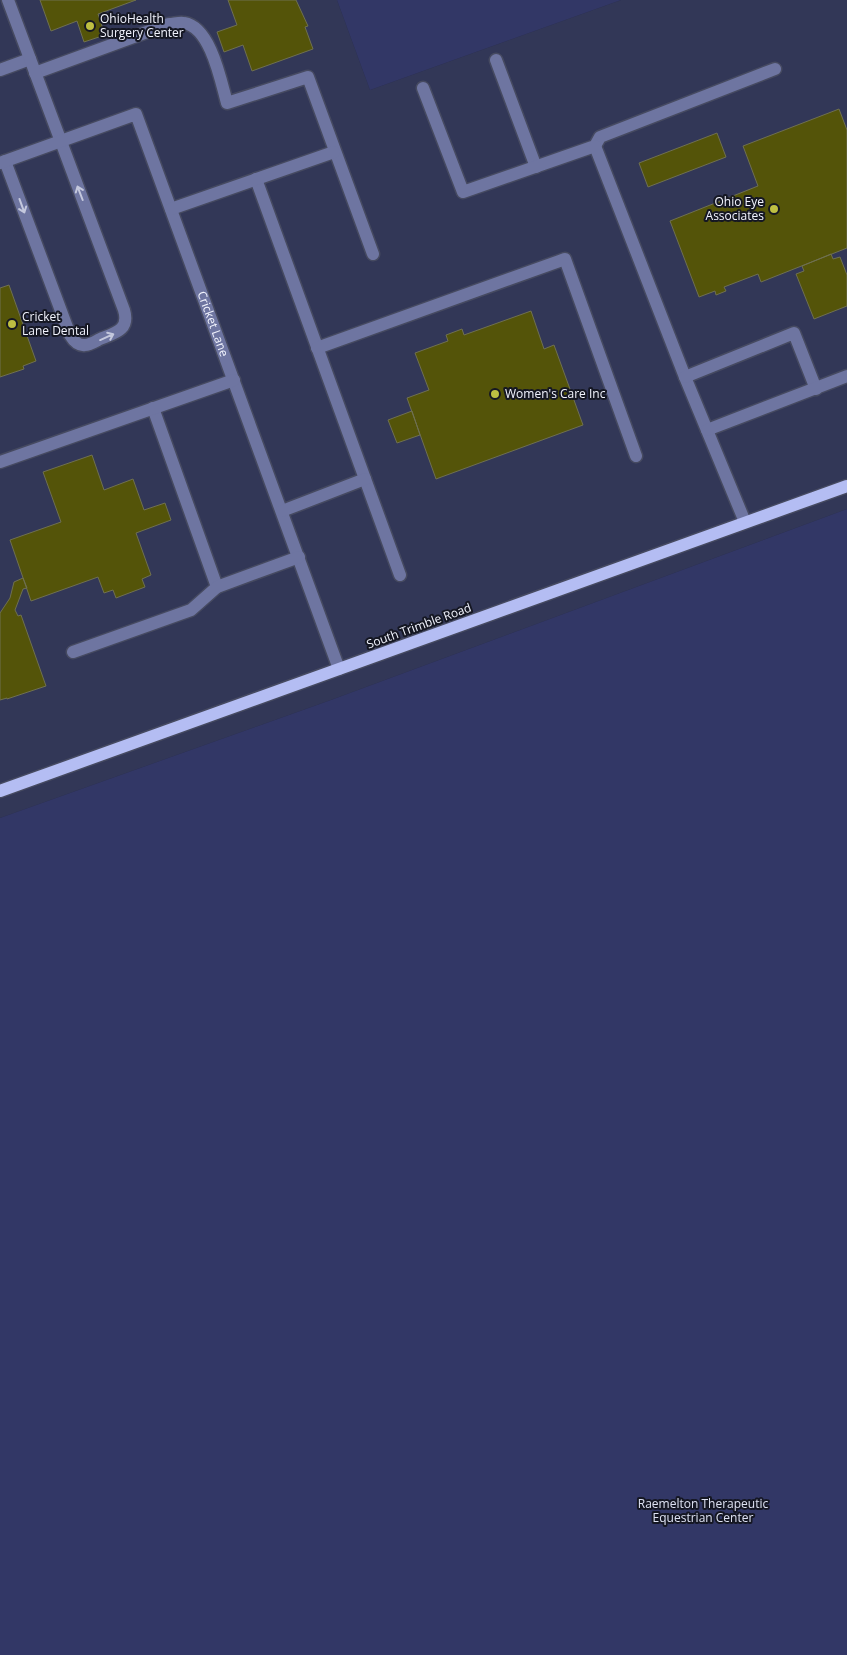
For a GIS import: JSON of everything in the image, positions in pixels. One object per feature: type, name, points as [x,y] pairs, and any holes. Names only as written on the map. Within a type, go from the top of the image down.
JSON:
[{"type":"main road","name":"South Trimble Road","points":[[0,792],[847,486]]},
{"type":"street","points":[[3,162],[70,335],[80,344],[86,346],[120,331],[125,324],[126,317],[8,0]]},
{"type":"street","points":[[35,73],[169,24],[185,23],[198,31],[207,43],[215,60],[227,103],[308,77],[373,254]]},
{"type":"street","points":[[0,70],[30,59]]},
{"type":"street","points":[[496,60],[536,167]]},
{"type":"street","points":[[423,88],[464,192],[594,146],[600,138],[775,69]]},
{"type":"street","name":"Cricket Lane","points":[[3,162],[136,114],[339,669]]},
{"type":"street","points":[[594,146],[685,377],[745,522]]},
{"type":"street","points":[[172,209],[334,152]]},
{"type":"street","points":[[256,179],[400,575]]},
{"type":"street","points":[[317,348],[565,259],[636,456]]},
{"type":"street","points":[[685,377],[794,333],[816,389]]},
{"type":"street","points":[[707,430],[847,376]]},
{"type":"street","points":[[0,462],[234,380]]},
{"type":"street","points":[[153,408],[217,587]]},
{"type":"street","points":[[282,511],[365,479]]},
{"type":"street","points":[[73,652],[191,610],[217,587],[298,557]]},
{"type":"shaded area","points":[[0,0],[337,0],[370,90],[621,0],[847,0],[847,509],[331,700],[0,818]]},
{"type":"green space","points":[[337,0],[621,0],[370,90]]},
{"type":"green space","name":"Raemelton Therapeutic Equestrian Center","points":[[847,509],[847,1655],[0,1655],[0,818],[331,700]]},
{"type":"building","name":"OhioHealth Surgery Center","points":[[40,0],[136,0],[98,14],[105,35],[84,42],[77,21],[51,31]]},
{"type":"building","points":[[228,0],[296,0],[308,26],[305,27],[313,49],[252,71],[243,45],[224,52],[217,32],[237,25]]},
{"type":"building","name":"Ohio Eye Associates","points":[[839,109],[847,130],[847,248],[761,282],[758,274],[724,287],[726,291],[716,295],[715,291],[699,297],[670,221],[758,186],[743,146]]},
{"type":"building","points":[[717,133],[726,157],[648,187],[639,163]]},
{"type":"building","points":[[831,254],[833,259],[840,257],[847,275],[847,306],[814,319],[796,274],[804,271],[802,266]]},
{"type":"building","name":"Cricket Lane Dental","points":[[9,285],[36,361],[23,366],[24,369],[0,377],[0,288]]},
{"type":"building","name":"Women's Care Inc","points":[[531,311],[544,349],[554,345],[583,425],[436,479],[407,398],[429,390],[415,353],[448,341],[446,335],[462,329],[464,335]]},
{"type":"building","points":[[412,411],[420,435],[397,443],[388,420]]},
{"type":"building","points":[[92,455],[104,490],[133,479],[144,510],[165,503],[171,520],[136,533],[151,575],[142,579],[145,587],[116,598],[113,590],[104,593],[98,577],[31,601],[10,540],[61,522],[43,472]]},
{"type":"building","points":[[23,578],[27,588],[23,589],[15,610],[18,616],[21,615],[46,686],[0,700],[0,613],[10,598],[14,582]]},
{"type":"place","name":"OhioHealth Surgery Center","points":[[90,26]]},
{"type":"place","name":"Ohio Eye Associates","points":[[774,209]]},
{"type":"place","name":"Cricket Lane Dental","points":[[12,324]]},
{"type":"place","name":"Women's Care Inc","points":[[495,394]]}]
